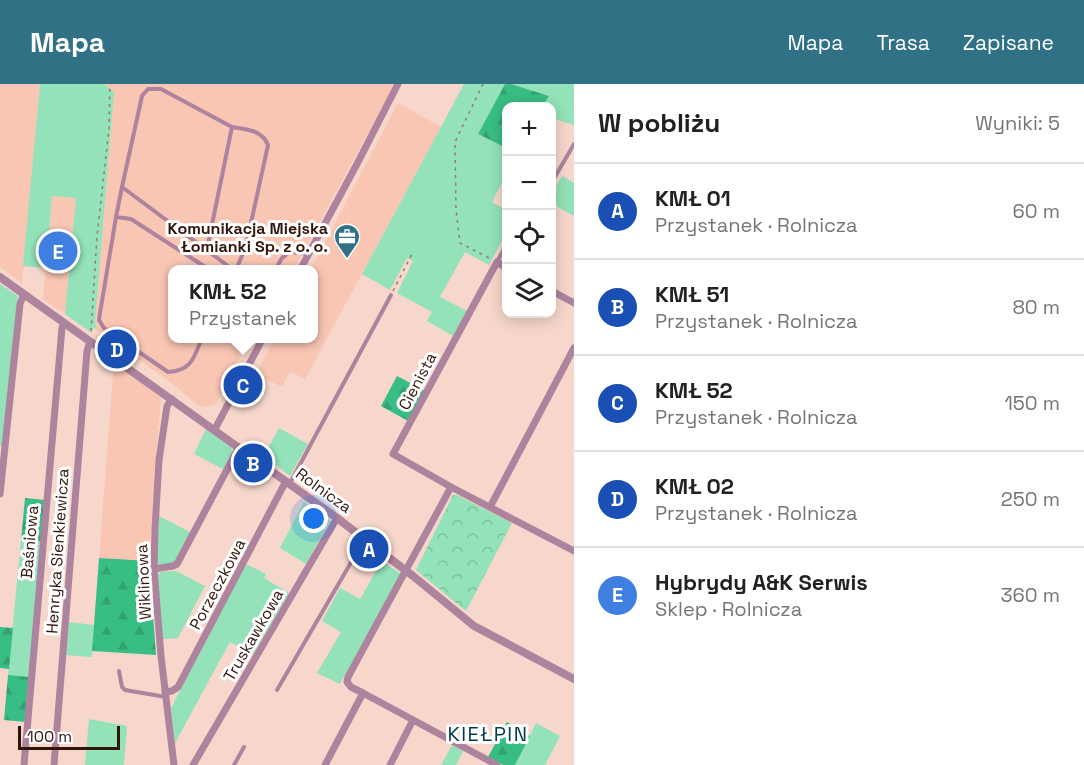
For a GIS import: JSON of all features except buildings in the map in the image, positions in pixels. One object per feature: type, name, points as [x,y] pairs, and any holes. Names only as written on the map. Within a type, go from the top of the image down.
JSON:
[{"type":"street","points":[[303,265],[398,84]]},
{"type":"street","points":[[497,262],[502,265]]},
{"type":"street","name":"Cienista","points":[[497,262],[393,454],[574,551]]},
{"type":"street","name":"Rolnicza","points":[[0,277],[337,518],[406,570],[474,626],[574,679]]},
{"type":"street","points":[[556,293],[574,303]]},
{"type":"street","points":[[0,494],[20,304],[24,294]]},
{"type":"street","name":"Baśniowa","points":[[24,765],[64,323]]},
{"type":"street","name":"Henryka Sienkiewicza","points":[[54,765],[87,351],[90,340]]},
{"type":"street","points":[[214,429],[261,343]]},
{"type":"street","points":[[489,507],[574,348]]},
{"type":"street","name":"Wiklinowa","points":[[172,399],[166,406],[159,460],[154,569],[161,656],[174,765]]},
{"type":"street","points":[[154,569],[177,564],[239,447]]},
{"type":"street","name":"Porzeczkowa","points":[[166,694],[178,687],[288,482]]},
{"type":"street","points":[[451,487],[348,677],[348,684],[496,765]]},
{"type":"street","name":"Truskawkowa","points":[[193,765],[337,518]]},
{"type":"street","points":[[325,765],[363,693]]},
{"type":"street","points":[[390,765],[413,720]]},
{"type":"lane","points":[[200,343],[191,362],[183,370],[168,372],[104,328],[99,320],[122,187],[142,96],[148,89],[161,88],[232,127],[255,132],[265,138],[268,145],[246,246],[238,265]]},
{"type":"lane","points":[[207,249],[232,127]]},
{"type":"lane","points":[[556,175],[574,144]]},
{"type":"lane","points":[[122,187],[227,265]]},
{"type":"lane","points":[[116,216],[131,219],[202,265]]},
{"type":"lane","points":[[278,265],[290,252],[309,254]]},
{"type":"lane","points":[[497,262],[502,254]]},
{"type":"lane","points":[[288,482],[391,296]]},
{"type":"lane","points":[[277,690],[364,539]]},
{"type":"lane","points":[[119,671],[122,687],[125,690],[166,694]]},
{"type":"lane","points":[[234,765],[244,747]]},
{"type":"path","points":[[90,340],[109,129],[110,84]]},
{"type":"path","points":[[483,84],[455,142],[456,210],[460,243],[497,262]]},
{"type":"path","points":[[391,296],[413,252]]},
{"type":"shaded area","points":[[0,84],[40,84],[22,283],[0,267]]},
{"type":"shaded area","points":[[104,84],[395,84],[296,265],[168,265],[168,343],[244,343],[239,353],[240,357],[216,404],[205,407],[198,405],[169,381],[97,330],[95,322],[114,92]]},
{"type":"shaded area","name":"Komunikacja Miejska Łomianki Sp. z o. o.","points":[[398,103],[441,127],[305,379],[290,371],[283,385],[280,386],[256,374],[272,343],[318,343],[318,265],[313,265]]},
{"type":"shaded area","points":[[52,196],[76,198],[65,314],[43,299]]},
{"type":"shaded area","points":[[114,361],[161,398],[149,561],[99,558]]},
{"type":"green space","points":[[40,84],[104,84],[114,92],[95,322],[97,330],[93,327],[92,333],[65,314],[76,198],[52,196],[46,268],[23,266]]},
{"type":"green space","points":[[464,84],[505,84],[478,134],[502,146],[502,183],[492,202],[502,208],[502,241],[489,265],[465,252],[440,297],[467,311],[453,336],[427,321],[432,312],[397,293],[413,261],[407,258],[390,290],[362,274]]},
{"type":"green space","points":[[505,84],[549,96],[545,102],[502,102],[502,146],[478,134]]},
{"type":"green space","points":[[511,84],[574,84],[574,125],[556,119],[556,102],[545,102],[549,96]]},
{"type":"green space","points":[[562,176],[574,183],[574,216],[556,206],[556,186]]},
{"type":"green space","points":[[0,284],[18,296],[2,446],[0,446]]},
{"type":"green space","points":[[397,376],[424,390],[408,421],[381,406]]},
{"type":"green space","points":[[279,428],[308,444],[290,476],[264,456]]},
{"type":"green space","points":[[206,429],[231,447],[232,452],[223,469],[194,454]]},
{"type":"green space","points":[[453,495],[512,523],[466,611],[416,570]]},
{"type":"green space","points":[[25,498],[45,500],[41,541],[21,540]]},
{"type":"green space","points":[[304,502],[330,521],[306,564],[280,548]]},
{"type":"green space","points":[[159,516],[190,532],[173,564],[156,564]]},
{"type":"green space","points":[[21,540],[41,541],[30,677],[8,675]]},
{"type":"green space","points":[[99,558],[149,561],[156,655],[92,651]]},
{"type":"green space","points":[[382,561],[401,574],[340,684],[317,673],[341,632],[322,621],[340,588],[360,599]]},
{"type":"green space","points":[[246,564],[266,574],[264,578],[289,593],[253,655],[230,642],[175,743],[171,708]]},
{"type":"green space","points":[[176,571],[205,586],[178,638],[162,639],[157,576],[160,572]]},
{"type":"green space","points":[[69,622],[94,625],[92,657],[66,655]]},
{"type":"green space","points":[[0,627],[13,628],[9,669],[0,668]]},
{"type":"green space","points":[[8,675],[30,677],[26,722],[4,720]]},
{"type":"green space","points":[[89,719],[127,726],[124,765],[85,765]]},
{"type":"green space","points":[[507,722],[530,736],[515,765],[503,765],[488,757]]},
{"type":"green space","points":[[536,723],[560,736],[545,765],[515,765]]},
{"type":"green space","points":[[452,745],[463,751],[456,765],[441,765]]},
{"type":"place","name":"Hybrydy A&K Serwis","points":[[58,251]]},
{"type":"place","name":"Komunikacja Miejska Łomianki Sp. z o. o.","points":[[347,260]]},
{"type":"place","name":"KMŁ 02","points":[[117,349]]},
{"type":"place","name":"KMŁ 52","points":[[243,385]]},
{"type":"place","name":"KMŁ 51","points":[[253,463]]},
{"type":"place","name":"KMŁ 01","points":[[369,549]]},
{"type":"district","name":"KIEŁPIN","points":[[488,734]]}]
